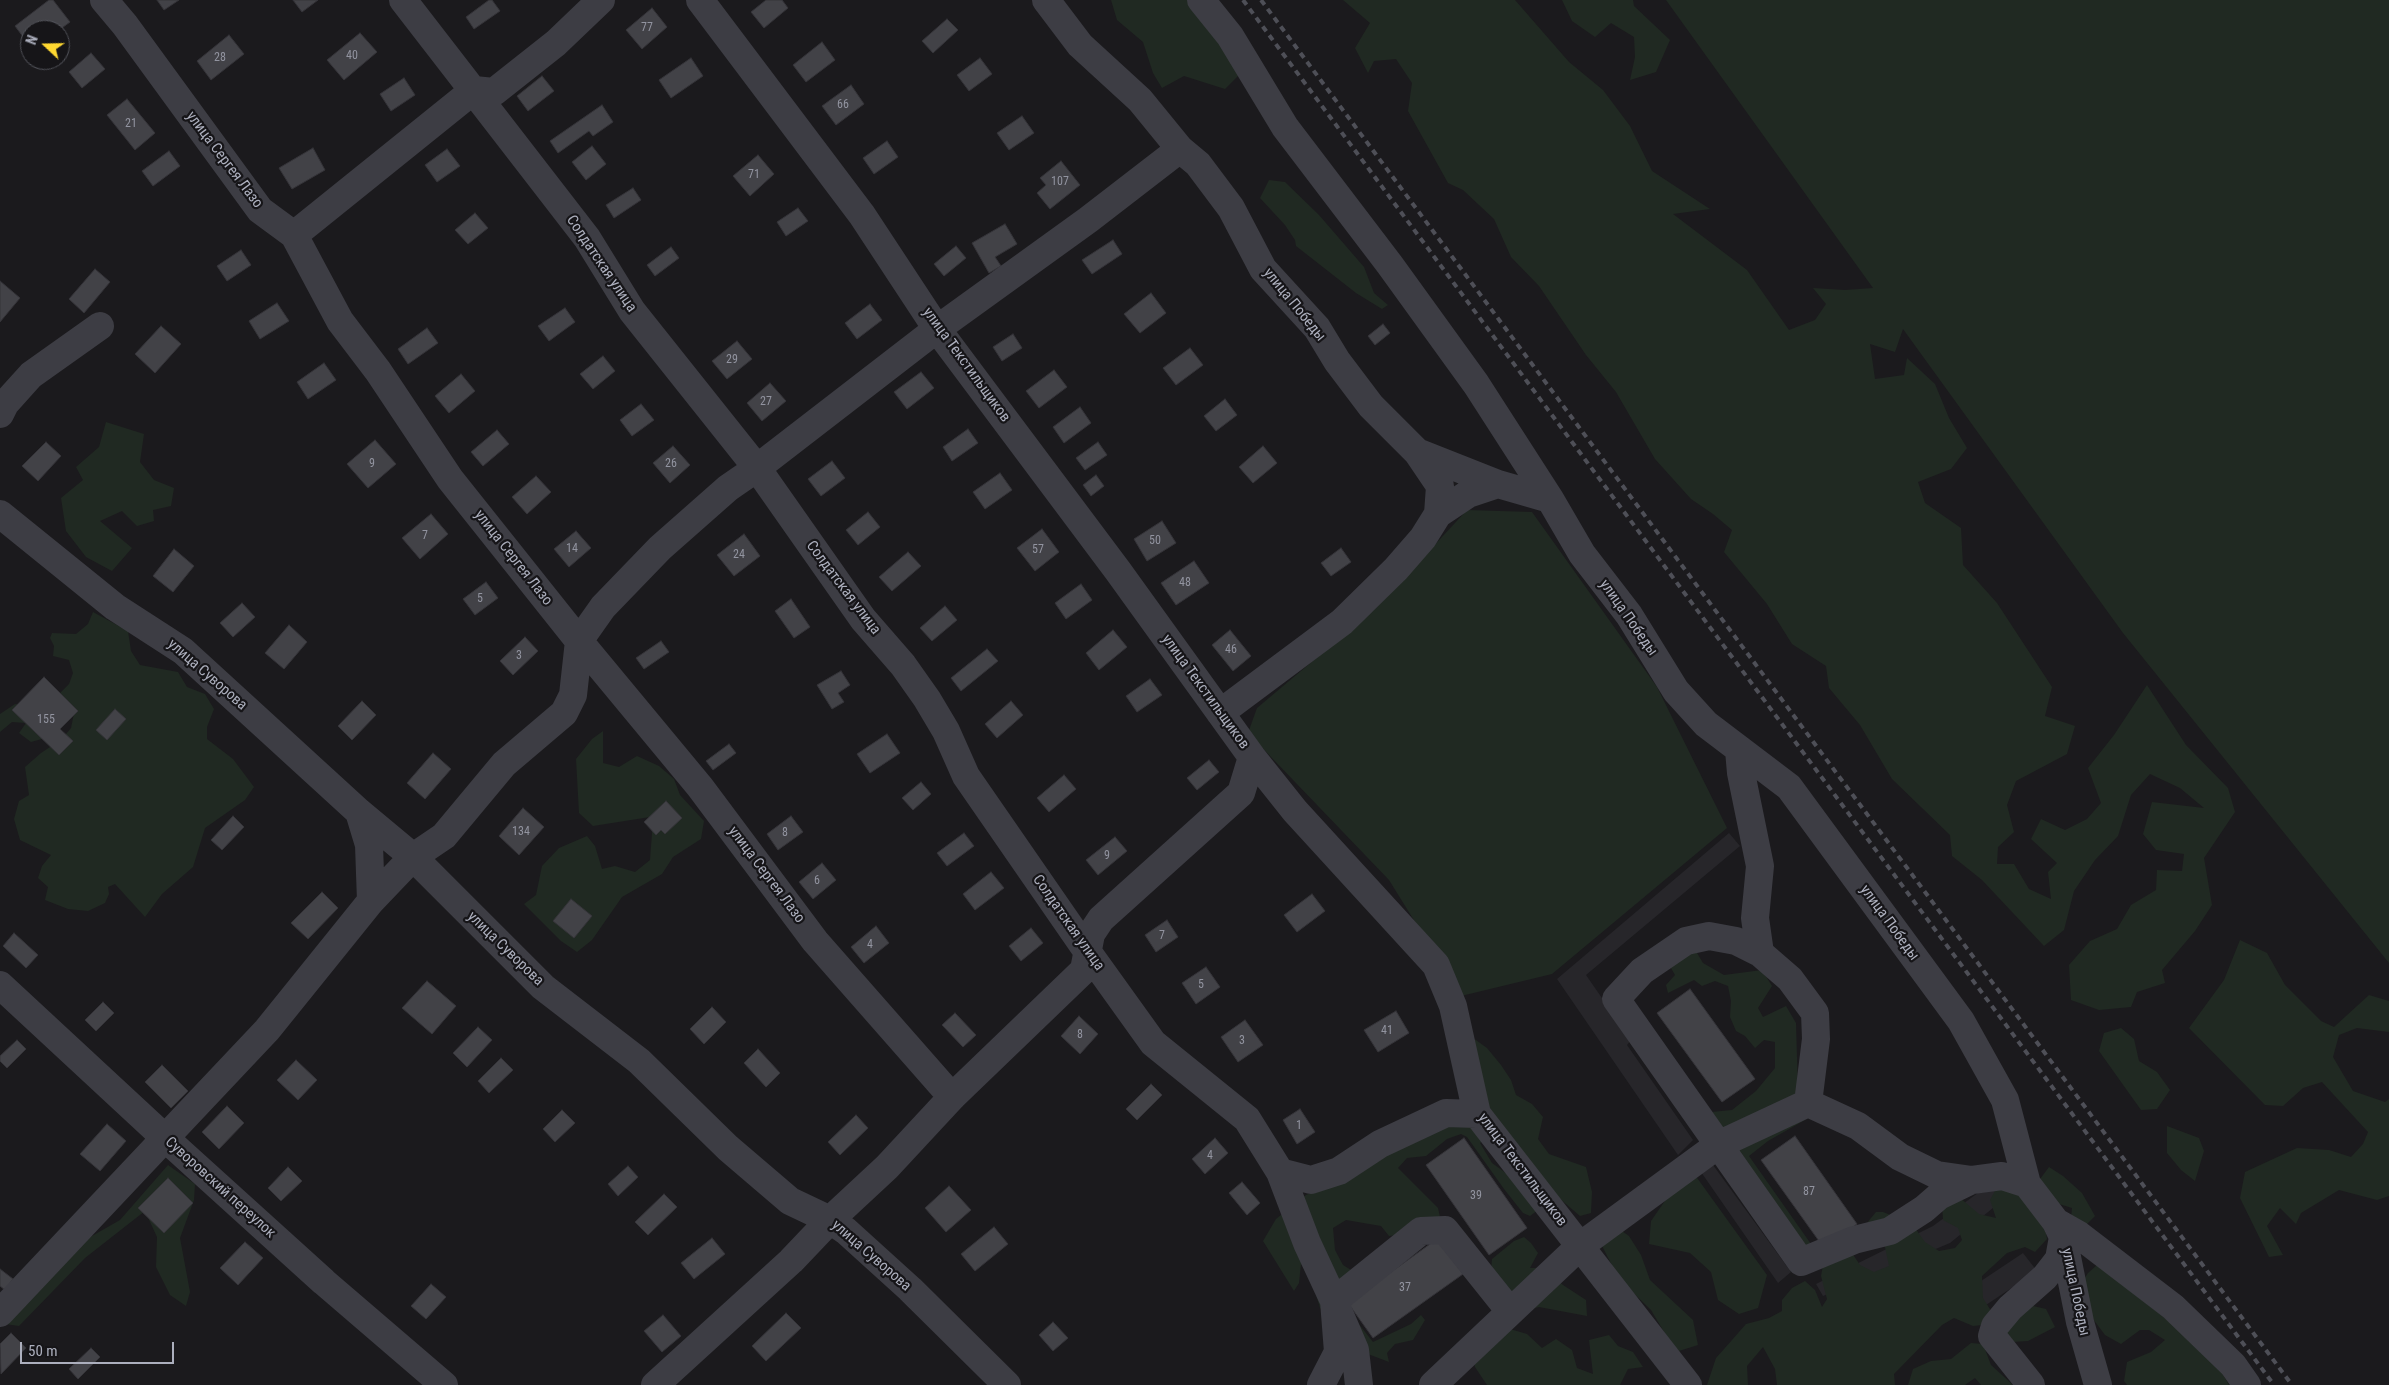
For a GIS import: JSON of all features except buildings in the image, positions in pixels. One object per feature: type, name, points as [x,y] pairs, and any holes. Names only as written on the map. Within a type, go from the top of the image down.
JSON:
[{"type":"street","name":"улица Сергея Лазо","points":[[104,0],[125,25],[260,210],[294,235],[340,321],[378,371],[450,479],[579,641],[700,787],[815,940],[952,1097]]},
{"type":"street","name":"Солдатская улица","points":[[403,0],[587,238],[632,311],[757,468],[863,619],[903,665],[927,698],[946,732],[966,776],[1087,952],[1153,1043],[1247,1119],[1280,1172],[1307,1243],[1355,1350],[1359,1385]]},
{"type":"street","points":[[294,235],[474,90],[494,92],[556,43],[601,0]]},
{"type":"street","name":"улица Текстильщиков","points":[[700,0],[862,215],[937,328],[1118,571],[1252,757],[1295,811],[1436,965],[1453,1006],[1477,1114],[1688,1385]]},
{"type":"street","name":"улица Победы","points":[[1046,0],[1080,46],[1140,100],[1180,149],[1198,164],[1232,208],[1263,269],[1316,328],[1337,361],[1371,406],[1418,452],[1440,486],[1438,514]]},
{"type":"street","name":"улица Победы","points":[[1201,0],[1230,36],[1285,127],[1390,264],[1476,384],[1550,499],[1582,554],[1629,615],[1676,691],[1706,724],[1789,787],[1961,1021],[2005,1100],[2027,1184],[2060,1229],[2080,1322],[2098,1385]]},
{"type":"street","points":[[0,1313],[267,1030],[371,901],[413,857],[444,836],[504,764],[564,713],[573,695],[579,641],[603,607],[660,548],[728,488],[757,468],[937,328],[1088,220],[1180,149]]},
{"type":"street","points":[[0,414],[5,404],[31,375],[100,326]]},
{"type":"street","points":[[1418,452],[1498,484],[1550,499]]},
{"type":"street","points":[[1220,713],[1342,622],[1396,569],[1423,538],[1438,514],[1468,494],[1498,484]]},
{"type":"street","name":"улица Суворова","points":[[0,514],[115,607],[183,651],[359,812],[413,857],[544,987],[638,1061],[728,1148],[790,1201],[830,1220],[846,1231],[910,1289],[1007,1385]]},
{"type":"street","points":[[1739,750],[1741,773],[1760,866],[1755,918],[1760,953]]},
{"type":"street","points":[[655,1385],[791,1261],[830,1220],[887,1167],[952,1097],[1084,970],[1091,934],[1102,919],[1241,793],[1252,757]]},
{"type":"street","points":[[359,812],[368,845],[371,901]]},
{"type":"street","points":[[1808,1103],[1816,1039],[1815,1013],[1807,999],[1790,979],[1760,953],[1736,941],[1709,936],[1686,941],[1642,971],[1616,1000],[1800,1262],[1854,1240],[1890,1231],[1924,1209],[1939,1196],[1972,1180]]},
{"type":"street","name":"Суворовский переулок","points":[[0,985],[324,1282],[444,1385]]},
{"type":"street","points":[[1433,1385],[1509,1310],[1580,1246],[1718,1145],[1808,1103],[1858,1126],[1900,1156],[1938,1175],[1972,1180],[2002,1176],[2027,1184]]},
{"type":"street","points":[[1280,1172],[1311,1180],[1339,1171],[1380,1144],[1446,1114],[1477,1114]]},
{"type":"street","points":[[2031,1385],[1992,1336],[1995,1326],[2010,1308],[2045,1277],[2059,1259],[2060,1229],[2079,1235],[2173,1307],[2233,1365],[2247,1385]]},
{"type":"street","points":[[1321,1385],[1338,1352],[1334,1301],[1421,1231],[1445,1230],[1509,1310]]},
{"type":"shaded area","points":[[1111,0],[1190,0],[1240,74],[1225,89],[1184,76],[1162,88],[1153,73],[1143,42],[1117,20]]},
{"type":"shaded area","points":[[1343,0],[1515,0],[1569,62],[1603,90],[1630,126],[1652,171],[1710,209],[1673,214],[1747,270],[1789,330],[1815,320],[1826,304],[1813,288],[1845,290],[1873,288],[1666,0],[2389,0],[2389,963],[2123,633],[1903,329],[1895,352],[1870,344],[1875,379],[1904,375],[1907,358],[1935,384],[1949,418],[1967,448],[1951,469],[1918,482],[1925,503],[1961,528],[1963,565],[1997,603],[2052,687],[2045,716],[2075,726],[2067,754],[2016,781],[2007,805],[2014,832],[1998,847],[1997,864],[2014,864],[2029,889],[2051,899],[2048,872],[2057,863],[2031,839],[2041,819],[2065,830],[2087,819],[2101,803],[2088,768],[2114,735],[2147,685],[2186,745],[2228,788],[2235,812],[2204,858],[2212,905],[2195,931],[2162,970],[2165,983],[2137,992],[2131,1007],[2099,1010],[2071,1000],[2069,965],[2090,941],[2117,929],[2131,905],[2156,890],[2157,870],[2182,871],[2184,854],[2156,850],[2143,834],[2152,802],[2204,808],[2180,788],[2150,774],[2131,795],[2118,836],[2095,860],[2074,891],[2064,930],[2044,946],[1982,880],[1952,856],[1950,835],[1892,779],[1860,725],[1829,688],[1826,666],[1792,644],[1767,604],[1724,552],[1732,530],[1691,499],[1655,459],[1616,392],[1586,355],[1539,286],[1511,257],[1494,219],[1463,190],[1448,183],[1408,111],[1412,83],[1396,59],[1374,61],[1368,73],[1355,48],[1370,23]]},
{"type":"shaded area","points":[[1562,0],[1633,0],[1634,6],[1670,40],[1656,72],[1630,80],[1635,57],[1634,37],[1611,23],[1595,37],[1572,21]]},
{"type":"shaded area","points":[[1269,180],[1285,182],[1319,215],[1364,267],[1374,293],[1388,305],[1382,309],[1356,293],[1296,246],[1295,240],[1285,225],[1260,198]]},
{"type":"shaded area","points":[[106,422],[144,434],[140,462],[154,480],[174,488],[171,506],[153,510],[154,521],[137,526],[122,511],[100,521],[132,548],[112,571],[86,557],[66,531],[61,498],[83,480],[76,467],[99,447]]},
{"type":"shaded area","points":[[1467,510],[1532,512],[1657,687],[1727,828],[1552,974],[1461,996],[1389,880],[1248,733],[1257,708],[1377,607]]},
{"type":"shaded area","points":[[93,612],[128,631],[131,651],[140,665],[178,672],[187,687],[205,694],[214,709],[207,727],[207,739],[233,759],[254,787],[245,800],[205,828],[193,867],[162,894],[145,917],[115,884],[108,887],[109,894],[105,903],[88,911],[68,909],[45,900],[48,887],[38,878],[42,866],[51,855],[20,840],[14,819],[19,801],[29,795],[25,767],[41,753],[62,739],[71,728],[74,713],[49,737],[31,742],[19,733],[26,723],[12,722],[0,732],[0,714],[15,704],[39,707],[57,696],[69,684],[73,673],[69,660],[53,656],[54,646],[50,638],[52,633],[76,634],[88,624]]},
{"type":"shaded area","points":[[603,731],[603,763],[619,767],[637,756],[659,766],[674,779],[680,795],[704,821],[701,839],[673,857],[662,874],[622,897],[592,940],[577,952],[561,941],[524,904],[536,895],[542,866],[559,848],[587,836],[595,846],[602,869],[615,866],[635,872],[650,860],[652,833],[650,817],[593,826],[579,813],[576,759],[592,739]]},
{"type":"shaded area","points":[[1729,833],[1740,846],[1586,975],[1631,1040],[1627,1045],[1693,1140],[1678,1155],[1557,979]]},
{"type":"shaded area","points":[[2240,940],[2267,953],[2285,985],[2321,1021],[2334,1027],[2369,995],[2389,1001],[2389,1032],[2357,1028],[2339,1035],[2333,1057],[2353,1091],[2385,1102],[2389,1099],[2389,1196],[2377,1200],[2339,1190],[2301,1213],[2296,1224],[2280,1208],[2267,1226],[2283,1255],[2269,1257],[2240,1198],[2245,1172],[2297,1148],[2329,1150],[2351,1157],[2363,1144],[2368,1132],[2322,1082],[2303,1088],[2283,1106],[2265,1105],[2189,1028],[2224,980]]},
{"type":"shaded area","points":[[1682,951],[1697,953],[1703,963],[1724,975],[1762,970],[1772,986],[1758,1008],[1763,1017],[1786,1006],[1796,1023],[1798,1092],[1805,1120],[1768,1141],[1749,1156],[1811,1244],[1799,1247],[1711,1112],[1732,1110],[1756,1091],[1775,1068],[1775,1042],[1764,1040],[1755,1048],[1745,1036],[1736,1031],[1730,1017],[1731,1001],[1728,986],[1715,981],[1702,986],[1694,980],[1668,993],[1666,985],[1675,975],[1668,963]]},
{"type":"shaded area","points":[[2121,1028],[2134,1039],[2139,1061],[2157,1072],[2170,1090],[2157,1109],[2141,1110],[2099,1051],[2104,1033]]},
{"type":"shaded area","points":[[1469,1035],[1487,1048],[1501,1065],[1511,1080],[1516,1095],[1532,1104],[1543,1117],[1538,1139],[1549,1154],[1586,1167],[1592,1192],[1591,1213],[1580,1216],[1485,1140],[1480,1143],[1492,1163],[1510,1176],[1538,1210],[1530,1216],[1523,1213],[1467,1137],[1461,1134],[1447,1139],[1426,1156],[1407,1158],[1398,1168],[1438,1208],[1440,1217],[1399,1235],[1389,1236],[1381,1226],[1346,1220],[1333,1228],[1335,1250],[1343,1265],[1351,1270],[1347,1309],[1373,1342],[1411,1324],[1421,1315],[1425,1320],[1413,1340],[1395,1344],[1387,1353],[1389,1362],[1368,1354],[1320,1308],[1314,1288],[1301,1264],[1299,1283],[1294,1291],[1263,1241],[1276,1219],[1306,1195],[1328,1186],[1355,1165],[1485,1110]]},
{"type":"shaded area","points":[[2167,1126],[2199,1138],[2204,1151],[2195,1181],[2181,1170],[2167,1153]]},
{"type":"shaded area","points":[[168,1165],[195,1184],[194,1200],[180,1238],[190,1292],[186,1306],[170,1295],[156,1267],[157,1237],[145,1211],[85,1258],[19,1326],[5,1324],[85,1240],[120,1220]]},
{"type":"shaded area","points":[[1713,1165],[1791,1272],[1778,1283],[1701,1172]]},
{"type":"shaded area","points":[[2049,1167],[2063,1176],[2082,1193],[2095,1216],[2084,1227],[2071,1218],[2072,1208],[2056,1203],[2043,1216],[2047,1239],[2035,1252],[2025,1247],[2007,1253],[1982,1276],[1983,1298],[1993,1314],[1991,1324],[1973,1326],[1954,1318],[1942,1325],[1894,1374],[1895,1385],[1777,1385],[1775,1369],[1763,1347],[1747,1366],[1748,1385],[1707,1385],[1716,1358],[1746,1324],[1769,1318],[1782,1311],[1782,1300],[1792,1288],[1805,1281],[1815,1290],[1822,1307],[1827,1299],[1821,1276],[1824,1260],[1850,1250],[1860,1265],[1874,1272],[1889,1266],[1885,1247],[1866,1224],[1876,1212],[1883,1212],[1903,1220],[1915,1228],[1925,1242],[1939,1251],[1955,1248],[1962,1240],[1958,1228],[1943,1220],[1942,1204],[1959,1197],[1979,1214],[1996,1218],[1990,1200],[1997,1187],[2040,1179]]},
{"type":"shaded area","points":[[1695,1175],[1767,1275],[1758,1308],[1739,1314],[1718,1300],[1711,1272],[1690,1253],[1649,1244],[1651,1221],[1669,1195]]},
{"type":"shaded area","points":[[1990,1184],[2004,1199],[1950,1243],[1823,1296],[1816,1284],[1933,1226]]},
{"type":"shaded area","points":[[1619,1229],[1629,1236],[1641,1255],[1650,1280],[1693,1320],[1698,1345],[1679,1351],[1670,1342],[1651,1310],[1619,1279],[1599,1240]]},
{"type":"shaded area","points":[[1524,1237],[1538,1253],[1530,1268],[1544,1268],[1563,1285],[1586,1300],[1587,1316],[1539,1307],[1523,1311],[1491,1272],[1492,1259],[1514,1241]]},
{"type":"shaded area","points":[[2023,1253],[2037,1271],[1980,1309],[1969,1289]]},
{"type":"shaded area","points":[[2097,1265],[2169,1321],[2222,1373],[2229,1385],[2127,1385],[2124,1381],[2127,1362],[2151,1352],[2165,1340],[2149,1330],[2140,1330],[2121,1344],[2105,1335],[2087,1311],[2079,1287],[2088,1273]]},
{"type":"shaded area","points":[[2033,1306],[2046,1309],[2055,1327],[2028,1341],[2012,1342],[2000,1328]]},
{"type":"shaded area","points":[[1510,1329],[1527,1334],[1542,1348],[1556,1339],[1572,1350],[1577,1368],[1593,1374],[1589,1340],[1609,1335],[1618,1346],[1633,1352],[1643,1367],[1628,1369],[1620,1385],[1487,1385],[1475,1367],[1473,1357]]},
{"type":"shaded area","points":[[1971,1343],[1983,1344],[1991,1365],[2013,1385],[1981,1385],[1975,1378],[1965,1385],[1908,1385],[1913,1369],[1931,1361],[1951,1359]]},
{"type":"railway","points":[[1243,0],[2274,1385]]},
{"type":"railway","points":[[1261,0],[2292,1385]]}]
